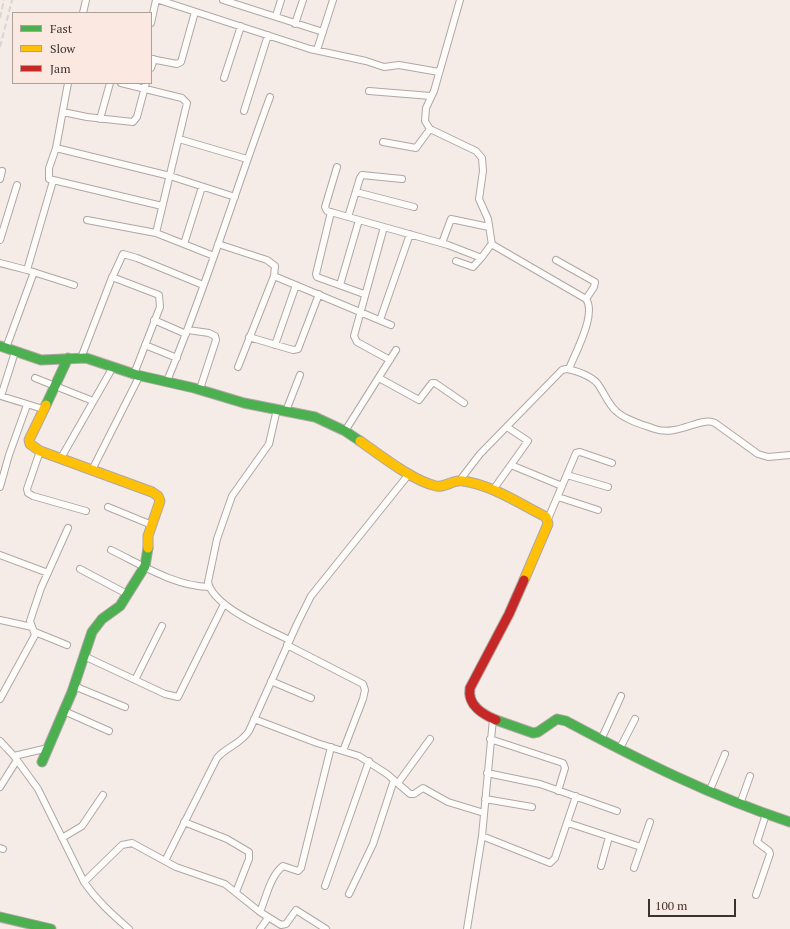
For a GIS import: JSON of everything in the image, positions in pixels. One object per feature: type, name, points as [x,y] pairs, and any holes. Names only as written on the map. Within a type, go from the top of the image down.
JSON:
[{"type":"street","points":[[83,12],[86,0]]},
{"type":"street","points":[[152,20],[158,0],[317,50],[366,61],[384,67],[399,65],[439,72]]},
{"type":"street","points":[[223,0],[323,32]]},
{"type":"street","points":[[276,16],[281,0]]},
{"type":"street","points":[[295,24],[303,0]]},
{"type":"street","points":[[317,50],[334,0]]},
{"type":"street","points":[[456,261],[473,267],[492,245],[488,219],[479,199],[483,171],[482,158],[476,151],[430,129],[425,122],[425,115],[460,0]]},
{"type":"street","points":[[152,59],[177,64],[181,62],[195,12]]},
{"type":"street","points":[[224,78],[241,26]]},
{"type":"street","points":[[244,111],[268,35]]},
{"type":"street","points":[[68,84],[56,148],[48,176],[49,179],[162,206]]},
{"type":"street","points":[[100,119],[110,84]]},
{"type":"street","points":[[130,84],[146,86],[186,100],[179,139],[156,233]]},
{"type":"street","points":[[63,112],[100,119],[129,122],[136,120],[146,86]]},
{"type":"street","points":[[369,91],[431,96]]},
{"type":"street","points":[[167,381],[187,332],[235,197],[247,158],[270,97]]},
{"type":"street","points":[[383,142],[416,148],[430,129]]},
{"type":"street","points":[[179,139],[247,158]]},
{"type":"street","points":[[56,148],[170,176],[235,197]]},
{"type":"street","points":[[337,167],[325,207],[327,211],[442,243],[481,258]]},
{"type":"street","points":[[0,179],[2,171]]},
{"type":"street","points":[[348,217],[362,175],[402,179]]},
{"type":"street","points":[[27,270],[53,181]]},
{"type":"street","points":[[0,240],[17,185]]},
{"type":"street","points":[[184,244],[202,187]]},
{"type":"street","points":[[356,192],[414,207]]},
{"type":"street","points":[[331,212],[316,274],[317,277],[364,294]]},
{"type":"street","points":[[442,243],[451,219],[489,227]]},
{"type":"street","points":[[87,220],[156,233],[214,256]]},
{"type":"street","points":[[340,285],[359,220]]},
{"type":"street","points":[[384,227],[354,332],[355,340],[390,360]]},
{"type":"street","points":[[380,320],[410,234]]},
{"type":"street","points":[[218,244],[274,264],[274,276],[238,367]]},
{"type":"street","points":[[492,245],[586,299],[589,304],[590,316],[569,369]]},
{"type":"street","points":[[81,358],[122,255],[126,254],[203,285]]},
{"type":"street","points":[[556,260],[594,282],[594,287],[586,299]]},
{"type":"street","points":[[0,263],[74,285]]},
{"type":"street","points":[[34,272],[3,347],[41,360],[81,358],[137,375],[200,389],[244,403],[315,417],[344,431],[409,474],[439,486],[460,480],[493,490],[548,519]]},
{"type":"street","points":[[274,276],[391,325]]},
{"type":"street","points":[[92,470],[137,375],[145,345],[160,308],[159,295],[112,277]]},
{"type":"street","points":[[276,345],[296,285]]},
{"type":"street","points":[[249,337],[293,350],[298,349],[319,294]]},
{"type":"street","points":[[154,320],[187,332],[209,333],[215,336],[216,340],[200,389]]},
{"type":"street","points":[[145,345],[177,358]]},
{"type":"street","points":[[344,431],[396,350]]},
{"type":"street","points":[[15,352],[1,396],[43,409]]},
{"type":"street","points":[[42,762],[74,686],[92,632],[97,625],[120,606],[145,566],[148,555],[148,536],[160,506],[158,496],[152,492],[40,451],[30,444],[29,440],[68,358]]},
{"type":"street","points":[[61,458],[112,367]]},
{"type":"street","points":[[460,480],[480,454],[506,427],[562,370],[569,369],[596,383],[612,407],[620,414],[656,430],[681,430],[709,421],[715,423],[758,454],[768,457],[790,455]]},
{"type":"street","points":[[300,375],[282,410],[269,444],[232,496],[217,539],[208,582],[209,587],[224,604],[288,643],[363,684],[365,690],[363,699],[343,751]]},
{"type":"street","points":[[35,378],[93,401]]},
{"type":"street","points":[[379,378],[419,400],[432,383],[435,383],[464,403]]},
{"type":"street","points":[[0,487],[1,479],[27,405]]},
{"type":"street","points":[[493,490],[528,441],[506,427]]},
{"type":"street","points":[[40,451],[28,488],[28,493],[33,496],[86,510]]},
{"type":"street","points":[[612,463],[578,452],[575,455],[510,614],[470,688],[469,695],[474,706],[493,719],[533,732],[538,732],[553,721],[561,719],[672,777],[790,822]]},
{"type":"street","points":[[511,465],[562,486]]},
{"type":"street","points":[[165,861],[216,758],[220,753],[244,738],[288,643],[312,596],[325,577],[409,474]]},
{"type":"street","points":[[567,475],[608,487]]},
{"type":"street","points":[[558,497],[598,510]]},
{"type":"street","points":[[108,507],[152,525]]},
{"type":"street","points":[[0,699],[20,665],[34,629],[30,621],[48,573],[68,528]]},
{"type":"street","points":[[111,550],[174,581],[195,586],[209,587]]},
{"type":"street","points":[[0,555],[48,573]]},
{"type":"street","points":[[80,569],[127,594]]},
{"type":"street","points":[[84,656],[175,698],[181,695],[224,604]]},
{"type":"street","points":[[0,620],[34,629],[68,645]]},
{"type":"street","points":[[135,680],[162,626]]},
{"type":"street","points":[[271,681],[311,698]]},
{"type":"street","points":[[74,686],[125,707]]},
{"type":"street","points":[[601,740],[621,696]]},
{"type":"street","points":[[64,711],[109,731]]},
{"type":"street","points":[[254,719],[369,761],[396,781],[410,794],[414,794],[423,788],[448,802],[484,813]]},
{"type":"street","points":[[467,929],[482,836],[493,719]]},
{"type":"street","points":[[619,750],[635,719]]},
{"type":"street","points":[[349,894],[373,844],[396,781],[430,739]]},
{"type":"street","points":[[490,739],[563,763],[565,768],[558,791]]},
{"type":"street","points":[[0,741],[15,758],[38,789],[84,882],[102,905],[129,929]]},
{"type":"street","points":[[260,912],[275,876],[280,868],[286,866],[298,871],[301,868],[331,747]]},
{"type":"street","points":[[0,787],[15,758],[48,748]]},
{"type":"street","points":[[709,792],[725,754]]},
{"type":"street","points":[[325,886],[369,761]]},
{"type":"street","points":[[487,773],[525,780],[617,811]]},
{"type":"street","points":[[740,804],[750,776]]},
{"type":"street","points":[[62,838],[82,826],[103,795]]},
{"type":"street","points":[[482,836],[550,863],[555,858],[576,796]]},
{"type":"street","points":[[485,799],[532,807]]},
{"type":"street","points":[[756,895],[770,854],[769,850],[757,842],[766,814]]},
{"type":"street","points":[[184,822],[226,840],[249,852],[249,860],[236,892]]},
{"type":"street","points":[[634,868],[650,822]]},
{"type":"street","points":[[568,823],[642,847]]},
{"type":"street","points":[[601,866],[610,837]]},
{"type":"street","points":[[84,882],[126,843],[132,843],[176,867],[214,879],[236,892],[268,918],[284,925],[295,910],[297,910],[326,929]]},
{"type":"street","points":[[0,917],[51,929]]},
{"type":"street","points":[[260,929],[268,918]]},
{"type":"railway","points":[[0,18],[4,0]]},
{"type":"railway","points":[[0,47],[12,0]]},
{"type":"traffic: fast","points":[[0,346],[41,360],[86,358],[137,375],[194,388],[244,403],[315,417],[345,431],[360,441]]},
{"type":"traffic: fast","points":[[46,405],[68,358]]},
{"type":"traffic: fast","points":[[42,762],[72,692],[92,632],[102,619],[120,606],[145,566],[148,548]]},
{"type":"traffic: fast","points":[[496,720],[533,733],[538,732],[557,719],[566,721],[621,750],[704,789],[790,822]]},
{"type":"traffic: fast","points":[[0,917],[51,929]]},
{"type":"traffic: slow","points":[[46,405],[29,440],[30,444],[40,451],[152,492],[158,496],[160,501],[148,536],[148,548]]},
{"type":"traffic: slow","points":[[360,441],[417,479],[436,486],[443,486],[460,481],[485,486],[546,517],[548,524],[524,580]]},
{"type":"traffic: jam","points":[[496,720],[481,712],[473,704],[470,688],[509,614],[524,580]]}]
